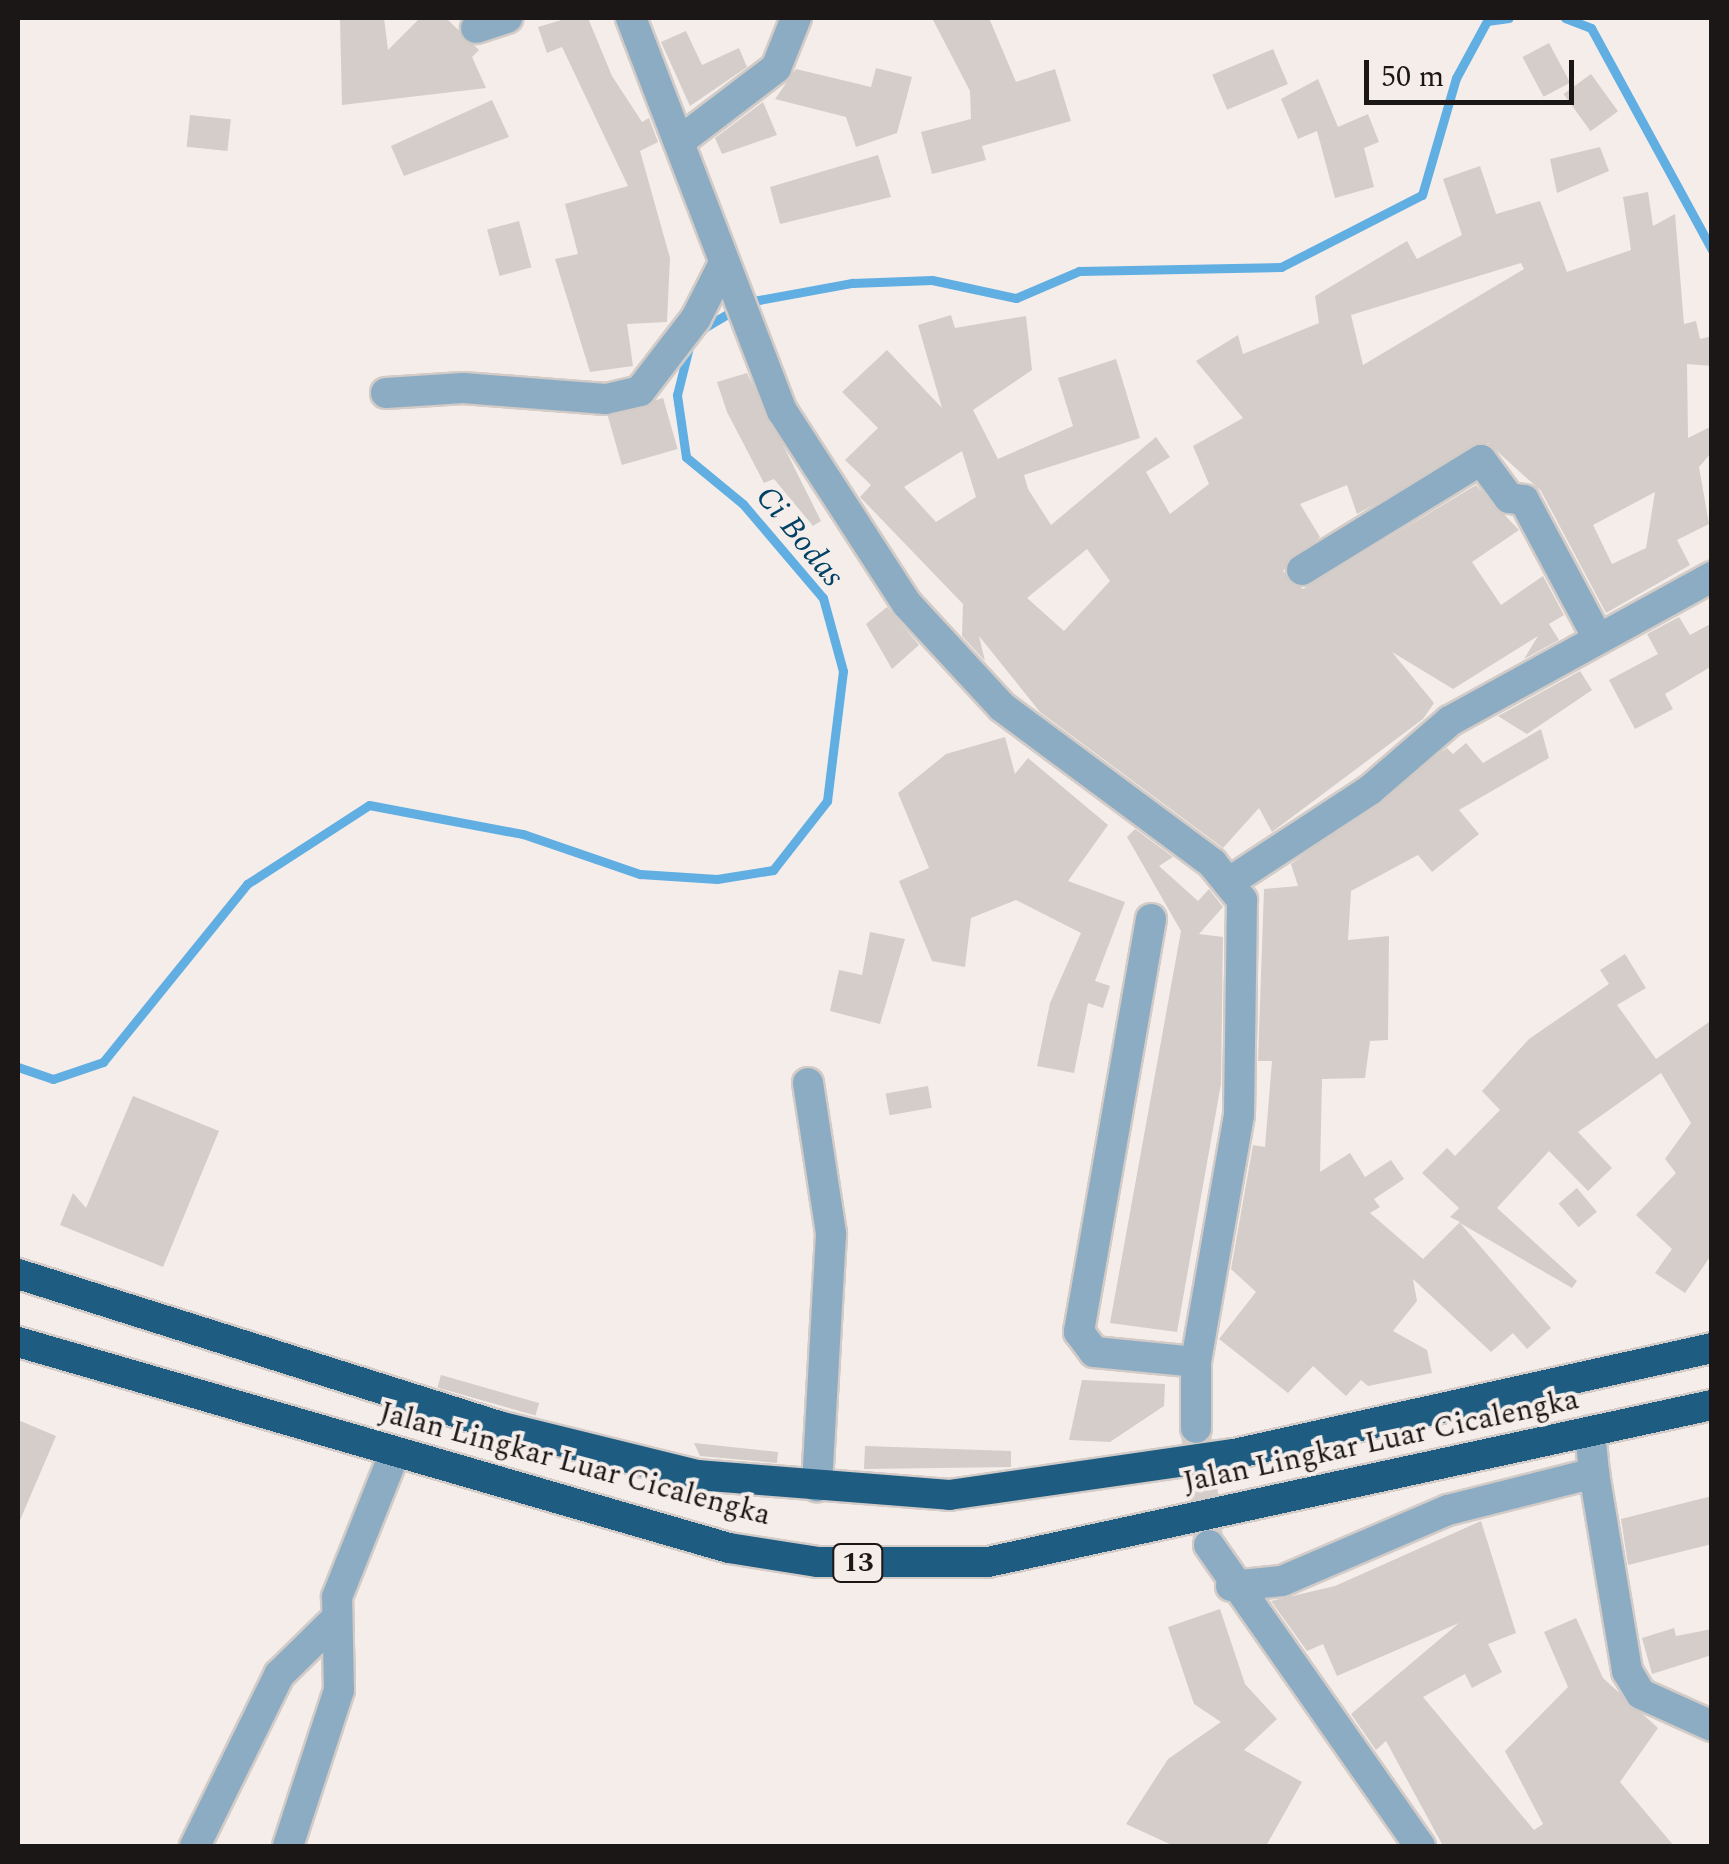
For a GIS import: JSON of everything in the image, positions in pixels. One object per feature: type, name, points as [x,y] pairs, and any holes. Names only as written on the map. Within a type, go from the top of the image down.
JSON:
[{"type":"highway","name":"Jalan Lingkar Luar Cicalengka","points":[[18,1274],[502,1427],[696,1475],[949,1496],[1042,1487],[1234,1454],[1712,1348]]},
{"type":"highway","name":"Jalan Lingkar Luar Cicalengka","points":[[18,1342],[729,1548],[917,1564],[988,1562],[1712,1405]]},
{"type":"street","points":[[476,28],[507,18]]},
{"type":"street","points":[[631,18],[684,138],[730,277],[798,440],[962,671],[1231,881],[1247,919],[1245,1038],[1196,1362],[1196,1428]]},
{"type":"street","points":[[684,138],[776,68],[796,18]]},
{"type":"street","points":[[386,392],[463,388],[606,399],[640,390],[730,277]]},
{"type":"street","points":[[1302,570],[1481,460],[1509,498],[1524,500],[1597,637]]},
{"type":"street","points":[[1231,881],[1370,790],[1450,721],[1712,577]]},
{"type":"street","points":[[1150,919],[1079,1332],[1094,1352],[1196,1362]]},
{"type":"street","points":[[808,1083],[830,1234],[817,1487]]},
{"type":"street","points":[[1590,1432],[1627,1671],[1640,1694],[1712,1726]]},
{"type":"street","points":[[288,1846],[339,1690],[336,1619],[395,1452]]},
{"type":"street","points":[[1231,1586],[1282,1581],[1448,1510],[1594,1473]]},
{"type":"street","points":[[1209,1545],[1231,1586],[1420,1846]]},
{"type":"street","points":[[195,1846],[278,1674],[336,1619]]},
{"type":"building","points":[[340,18],[384,18],[388,50],[420,18],[446,18],[479,50],[472,57],[486,88],[342,105]]},
{"type":"building","points":[[568,18],[588,18],[612,76],[642,122],[649,118],[658,142],[640,151],[670,258],[667,322],[627,324],[633,366],[590,372],[555,259],[578,254],[565,204],[628,186],[562,47],[547,53],[538,27]]},
{"type":"building","points":[[932,18],[989,18],[1016,82],[1055,69],[1071,121],[982,146],[986,160],[932,174],[921,132],[971,119],[970,91]]},
{"type":"building","points":[[686,31],[702,65],[739,48],[747,67],[690,106],[661,42]]},
{"type":"building","points":[[1549,43],[1570,83],[1544,97],[1523,57]]},
{"type":"building","points":[[1273,49],[1288,84],[1227,110],[1212,75]]},
{"type":"building","points":[[876,68],[912,77],[897,133],[856,147],[846,117],[775,99],[796,69],[871,87]]},
{"type":"building","points":[[1591,74],[1618,111],[1591,131],[1563,94]]},
{"type":"building","points":[[1318,79],[1338,127],[1368,114],[1379,142],[1364,148],[1374,187],[1335,198],[1317,131],[1298,139],[1281,99]]},
{"type":"building","points":[[492,100],[509,137],[404,176],[391,146]]},
{"type":"building","points":[[763,102],[777,135],[722,154],[715,138]]},
{"type":"building","points":[[190,115],[231,119],[227,151],[187,147]]},
{"type":"building","points":[[1600,147],[1609,171],[1557,193],[1550,159]]},
{"type":"building","points":[[878,155],[891,197],[780,224],[770,187]]},
{"type":"building","points":[[1480,166],[1496,214],[1540,201],[1567,272],[1631,250],[1623,197],[1648,192],[1653,226],[1675,214],[1684,324],[1696,321],[1700,339],[1712,336],[1712,366],[1687,364],[1688,438],[1712,426],[1712,452],[1699,467],[1709,524],[1677,540],[1690,565],[1606,613],[1541,491],[1488,443],[1357,514],[1347,485],[1300,504],[1320,537],[1283,571],[1303,589],[1476,485],[1519,530],[1472,562],[1501,605],[1543,576],[1564,615],[1549,624],[1559,640],[1524,659],[1538,636],[1453,689],[1392,652],[1434,703],[1423,719],[1272,832],[1259,808],[1223,848],[1040,712],[979,636],[985,661],[962,636],[963,604],[860,497],[871,485],[845,460],[878,428],[842,392],[887,350],[942,408],[918,325],[951,315],[955,328],[1026,316],[1032,370],[973,410],[998,459],[1073,426],[1058,378],[1116,359],[1140,438],[1024,475],[1028,489],[1051,525],[1156,437],[1170,457],[1146,472],[1170,514],[1209,484],[1193,446],[1243,418],[1196,361],[1238,335],[1243,354],[1319,323],[1315,296],[1407,241],[1417,259],[1462,235],[1443,179]],"holes":[[[1521,263],[1524,269],[1363,365],[1351,315]],[[962,451],[976,497],[936,522],[904,487]],[[1655,492],[1646,548],[1612,564],[1593,525]],[[1087,549],[1110,581],[1064,631],[1027,598]]]},
{"type":"building","points":[[519,221],[531,267],[500,276],[487,230]]},
{"type":"building","points":[[747,373],[821,521],[813,526],[774,479],[764,483],[727,412],[717,382]]},
{"type":"building","points":[[663,398],[678,449],[622,465],[607,414]]},
{"type":"building","points":[[887,607],[919,645],[892,669],[866,624]]},
{"type":"building","points":[[1679,617],[1690,635],[1712,623],[1712,666],[1665,694],[1673,709],[1635,729],[1609,680],[1658,654],[1647,634]]},
{"type":"building","points":[[1580,671],[1592,690],[1527,734],[1498,716]]},
{"type":"building","points":[[1541,729],[1549,758],[1459,810],[1479,834],[1432,872],[1418,855],[1351,891],[1348,940],[1389,936],[1388,1040],[1370,1041],[1365,1078],[1322,1079],[1320,1172],[1350,1153],[1365,1177],[1391,1160],[1404,1179],[1374,1199],[1380,1207],[1370,1213],[1423,1259],[1460,1222],[1450,1217],[1459,1208],[1422,1173],[1447,1148],[1455,1156],[1500,1110],[1482,1091],[1529,1039],[1609,984],[1600,970],[1625,954],[1646,988],[1617,1005],[1656,1059],[1712,1020],[1712,1254],[1685,1293],[1655,1273],[1672,1249],[1636,1215],[1676,1173],[1665,1159],[1691,1123],[1661,1073],[1578,1132],[1612,1168],[1588,1191],[1549,1151],[1497,1208],[1577,1281],[1572,1288],[1460,1223],[1551,1328],[1527,1349],[1513,1333],[1491,1352],[1413,1279],[1417,1301],[1393,1331],[1427,1350],[1432,1373],[1368,1386],[1361,1380],[1346,1396],[1313,1366],[1288,1393],[1219,1339],[1256,1292],[1231,1269],[1253,1145],[1265,1147],[1272,1061],[1258,1061],[1264,889],[1298,886],[1291,864],[1447,748],[1453,754],[1466,743],[1483,763]]},
{"type":"building","points":[[1005,737],[1015,774],[1028,758],[1108,825],[1068,881],[1125,902],[1095,981],[1110,986],[1103,1008],[1088,1003],[1074,1073],[1037,1066],[1050,1003],[1081,933],[1016,900],[971,918],[965,967],[932,961],[899,881],[929,868],[898,793],[946,754]]},
{"type":"building","points":[[1135,829],[1173,857],[1159,866],[1198,901],[1209,889],[1223,907],[1199,934],[1223,937],[1221,1084],[1177,1332],[1110,1323],[1181,931],[1127,837]]},
{"type":"building","points":[[870,932],[905,939],[880,1024],[830,1011],[839,970],[862,975]]},
{"type":"building","points":[[928,1086],[932,1108],[889,1115],[886,1093]]},
{"type":"building","points":[[133,1096],[219,1131],[163,1267],[60,1225],[73,1193],[86,1208]]},
{"type":"building","points":[[1577,1188],[1597,1212],[1579,1227],[1559,1203]]},
{"type":"building","points":[[441,1375],[539,1403],[535,1416],[437,1387]]},
{"type":"building","points":[[1082,1380],[1165,1384],[1164,1406],[1110,1442],[1069,1440]]},
{"type":"building","points":[[18,1420],[56,1436],[18,1525]]},
{"type":"building","points":[[694,1443],[778,1452],[777,1463],[700,1456]]},
{"type":"building","points":[[865,1446],[1011,1451],[1011,1467],[864,1469]]},
{"type":"building","points":[[1712,1496],[1712,1544],[1628,1565],[1621,1519]]},
{"type":"building","points":[[1481,1521],[1516,1633],[1488,1644],[1502,1672],[1472,1688],[1465,1674],[1423,1697],[1534,1830],[1543,1824],[1505,1751],[1568,1687],[1544,1632],[1576,1618],[1603,1678],[1658,1728],[1620,1782],[1674,1846],[1443,1846],[1386,1741],[1376,1750],[1351,1714],[1459,1623],[1337,1676],[1323,1644],[1307,1651],[1271,1601],[1335,1586]]},
{"type":"building","points":[[1220,1609],[1245,1684],[1277,1719],[1244,1750],[1302,1782],[1266,1846],[1174,1846],[1126,1824],[1168,1759],[1221,1722],[1194,1704],[1168,1627]]},
{"type":"building","points":[[1674,1628],[1676,1636],[1712,1629],[1712,1655],[1652,1674],[1642,1638]]},
{"type":"waterway","name":"Ci Bodas","points":[[702,329],[748,302],[852,283],[932,280],[1016,298],[1079,271],[1281,267],[1422,195],[1456,78],[1487,21],[1509,18]]},
{"type":"waterway","name":"Ci Bodas","points":[[1565,18],[1591,28],[1712,250]]},
{"type":"waterway","name":"Ci Bodas","points":[[18,1067],[53,1079],[103,1062],[247,884],[369,805],[523,834],[640,874],[717,879],[773,870],[827,801],[843,671],[823,598],[743,504],[686,457],[677,395],[690,343]]},
{"type":"tunnel","points":[[1196,1434],[1208,1537]]}]
